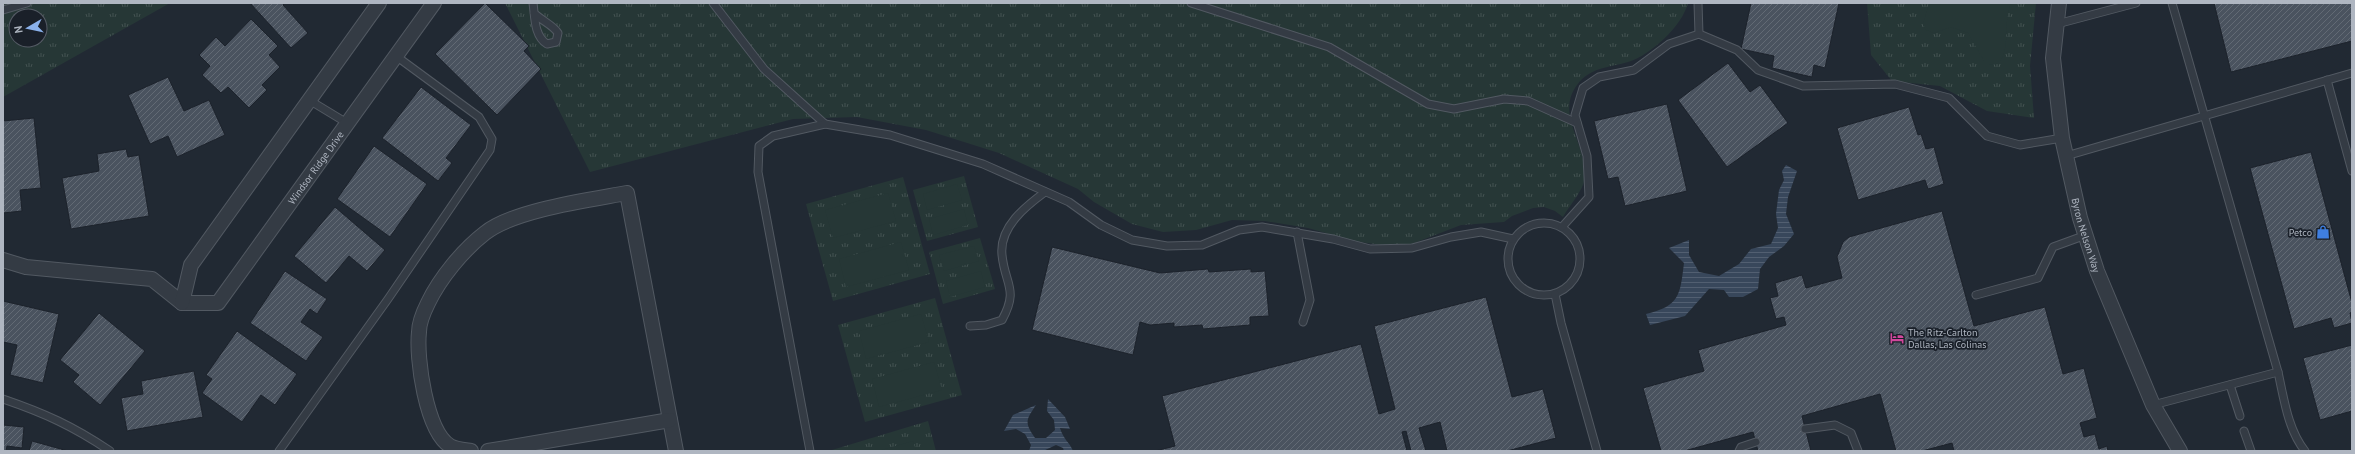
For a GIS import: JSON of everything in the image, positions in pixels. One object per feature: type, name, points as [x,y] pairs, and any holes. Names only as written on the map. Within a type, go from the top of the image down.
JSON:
[{"type":"street","points":[[3,260],[26,267],[152,279],[182,304],[191,265],[379,3]]},
{"type":"street","name":"Windsor Ridge Drive","points":[[182,304],[218,303],[434,3]]},
{"type":"street","name":"Byron Nelson Way","points":[[2059,3],[2053,58],[2062,138],[2080,218],[2097,271],[2153,405],[2180,451]]},
{"type":"street","points":[[471,451],[450,446],[435,428],[427,403],[419,357],[418,330],[428,303],[446,274],[469,247],[486,232],[505,221],[574,203],[627,193],[676,451]]},
{"type":"street","points":[[488,451],[670,420]]},
{"type":"lane","points":[[3,10],[27,3]]},
{"type":"lane","points":[[533,3],[534,13]]},
{"type":"lane","points":[[713,3],[764,69],[825,124]]},
{"type":"lane","points":[[1190,3],[1329,47],[1428,104],[1454,109],[1504,99],[1528,101],[1577,123]]},
{"type":"lane","points":[[1698,3],[1699,34]]},
{"type":"lane","points":[[2057,24],[2136,3]]},
{"type":"lane","points":[[2172,3],[2203,116],[2278,372],[2287,414],[2299,443],[2306,451]]},
{"type":"lane","points":[[1562,227],[1589,197],[1586,156],[1575,115],[1582,88],[1599,77],[1634,70],[1669,44],[1699,34],[1737,50],[1758,70],[1803,86],[1895,84],[1949,98],[1987,136],[2020,145],[2062,138]]},
{"type":"lane","points":[[279,451],[388,299],[490,150],[492,139],[479,117],[396,56]]},
{"type":"lane","points":[[2066,156],[2352,73]]},
{"type":"lane","points":[[2327,80],[2352,170]]},
{"type":"lane","points":[[309,100],[347,123]]},
{"type":"lane","points":[[810,451],[758,172],[759,146],[773,136],[825,124],[890,135],[983,164],[1069,202],[1101,225],[1132,240],[1167,246],[1202,245],[1239,230],[1262,227],[1298,232],[1370,249],[1412,248],[1451,237],[1481,232],[1513,239]]},
{"type":"lane","points":[[970,326],[986,325],[1002,320],[1008,309],[1012,292],[1002,254],[1005,236],[1014,219],[1026,206],[1045,192]]},
{"type":"lane","points":[[1540,223],[1562,227],[1571,235],[1578,245],[1580,257],[1579,269],[1574,280],[1566,289],[1555,294],[1544,296],[1533,294],[1515,282],[1509,272],[1507,261],[1513,239],[1530,225],[1540,223]]},
{"type":"lane","points":[[1298,232],[1310,300],[1303,322]]},
{"type":"lane","points":[[1976,295],[2038,278],[2053,246],[2086,235]]},
{"type":"lane","points":[[1555,294],[1561,323],[1597,451]]},
{"type":"lane","points":[[2153,405],[2278,372]]},
{"type":"lane","points":[[2230,385],[2240,416]]},
{"type":"lane","points":[[3,400],[48,415],[82,432],[110,451]]},
{"type":"lane","points":[[1805,429],[1835,425],[1851,432],[1858,451]]},
{"type":"lane","points":[[2244,431],[2251,451]]},
{"type":"lane","points":[[1739,451],[1741,447],[1756,442]]},
{"type":"green space","points":[[3,3],[170,3],[3,97]]},
{"type":"green space","points":[[505,3],[1688,3],[1685,12],[1679,21],[1656,46],[1628,62],[1594,71],[1582,79],[1577,85],[1571,97],[1569,108],[1574,132],[1582,156],[1584,181],[1578,194],[1563,217],[1555,211],[1544,207],[1533,208],[1512,216],[1504,222],[1461,225],[1409,245],[1381,245],[1354,241],[1308,228],[1265,221],[1232,220],[1196,230],[1163,232],[1132,224],[1094,202],[1078,189],[999,153],[926,130],[857,117],[793,119],[590,172]]},
{"type":"green space","points":[[1867,3],[2036,3],[2030,66],[2034,118],[1987,111],[1940,86],[1892,81],[1871,55]]},
{"type":"green space","points":[[1929,3],[2011,3],[2008,11],[2005,50],[1998,64],[1989,65],[1984,61],[1968,33],[1951,27],[1934,33],[1926,30],[1923,24]]},
{"type":"green space","points":[[964,176],[978,227],[927,241],[913,190]]},
{"type":"green space","points":[[903,177],[930,274],[833,301],[806,204]]},
{"type":"green space","points":[[957,184],[962,200],[927,210],[923,194]]},
{"type":"green space","points":[[888,193],[896,221],[833,238],[825,210]]},
{"type":"green space","points":[[964,209],[968,225],[933,235],[929,219]]},
{"type":"green space","points":[[980,238],[995,289],[943,304],[929,252]]},
{"type":"green space","points":[[901,242],[909,270],[846,287],[839,259]]},
{"type":"green space","points":[[974,246],[979,261],[944,271],[939,255]]},
{"type":"green space","points":[[981,271],[985,287],[950,297],[946,281]]},
{"type":"green space","points":[[935,298],[962,395],[865,422],[838,325]]},
{"type":"green space","points":[[921,314],[929,342],[866,359],[859,331]]},
{"type":"green space","points":[[934,362],[942,390],[879,407],[872,379]]},
{"type":"green space","points":[[928,421],[936,451],[832,450]]},
{"type":"green space","points":[[913,441],[916,451],[878,451]]},
{"type":"water","points":[[1786,165],[1797,171],[1788,197],[1786,214],[1794,234],[1784,246],[1769,257],[1760,269],[1758,289],[1743,297],[1729,297],[1724,290],[1709,289],[1685,316],[1650,325],[1646,314],[1657,311],[1672,303],[1676,298],[1681,283],[1684,263],[1669,248],[1689,240],[1689,255],[1699,272],[1719,276],[1739,264],[1751,249],[1771,244],[1778,228],[1776,214],[1779,190],[1784,180],[1782,171]]},
{"type":"water","points":[[1048,399],[1065,417],[1070,429],[1060,428],[1073,451],[1064,451],[1063,448],[1056,445],[1043,451],[1029,451],[1031,445],[1025,434],[1016,429],[1004,431],[1013,415],[1036,405],[1028,418],[1029,428],[1035,438],[1046,438],[1055,430],[1054,420],[1047,411]]},
{"type":"building","points":[[250,3],[285,3],[283,5],[308,33],[291,48]]},
{"type":"building","points":[[485,3],[529,46],[524,51],[541,69],[497,115],[435,54]]},
{"type":"building","points":[[1751,3],[1839,3],[1825,68],[1814,65],[1812,77],[1772,68],[1774,56],[1741,49]]},
{"type":"building","points":[[2214,3],[2352,3],[2352,41],[2231,72]]},
{"type":"building","points":[[251,19],[278,46],[269,55],[280,67],[262,85],[267,90],[249,108],[228,87],[221,93],[202,75],[210,66],[199,55],[216,37],[225,46]]},
{"type":"building","points":[[1728,63],[1750,92],[1760,85],[1788,123],[1727,167],[1678,100]]},
{"type":"building","points":[[168,77],[184,111],[209,100],[225,135],[177,157],[168,136],[150,144],[128,95]]},
{"type":"building","points":[[421,87],[471,125],[446,158],[452,163],[438,181],[382,138]]},
{"type":"building","points":[[1667,104],[1687,191],[1625,206],[1618,177],[1608,179],[1594,121]]},
{"type":"building","points":[[1909,107],[1918,135],[1921,134],[1926,149],[1934,147],[1944,184],[1928,189],[1925,180],[1858,200],[1837,128]]},
{"type":"building","points":[[34,118],[41,188],[20,190],[22,211],[3,213],[3,121]]},
{"type":"building","points":[[374,146],[427,184],[390,237],[337,199]]},
{"type":"building","points":[[126,149],[128,157],[139,155],[149,216],[71,229],[62,178],[99,171],[97,154]]},
{"type":"building","points":[[2311,152],[2352,303],[2352,312],[2350,313],[2352,323],[2334,328],[2331,318],[2294,329],[2250,168]]},
{"type":"building","points":[[335,207],[385,250],[367,271],[349,256],[326,283],[294,256]]},
{"type":"building","name":"The Ritz-Carlton Dallas, Las Colinas","points":[[1942,211],[1974,326],[2045,307],[2063,374],[2084,368],[2097,418],[2080,423],[2084,437],[2095,434],[2099,449],[2107,446],[2108,451],[1954,451],[1952,443],[1922,451],[1896,451],[1880,394],[1802,416],[1811,451],[1758,451],[1753,432],[1684,451],[1661,451],[1643,388],[1704,371],[1698,350],[1786,325],[1784,317],[1776,319],[1770,298],[1778,296],[1775,283],[1802,275],[1806,288],[1842,278],[1837,257],[1843,242],[1849,237]]},
{"type":"building","points":[[1052,247],[1160,273],[1208,269],[1209,272],[1251,269],[1251,272],[1265,271],[1269,316],[1250,317],[1250,325],[1203,329],[1202,325],[1174,327],[1174,323],[1150,325],[1140,322],[1133,355],[1032,330]]},
{"type":"building","points":[[285,271],[327,299],[317,314],[310,309],[301,322],[323,337],[306,361],[250,323]]},
{"type":"building","points":[[1486,297],[1512,397],[1543,389],[1556,438],[1507,451],[1447,451],[1440,422],[1419,428],[1426,451],[1411,451],[1406,431],[1402,432],[1407,451],[1155,451],[1175,446],[1162,396],[1361,344],[1379,414],[1395,409],[1374,326]]},
{"type":"building","points":[[3,301],[59,314],[43,383],[10,375],[17,345],[3,342]]},
{"type":"building","points":[[99,313],[145,351],[100,405],[73,382],[79,375],[60,360]]},
{"type":"building","points":[[237,331],[297,374],[275,405],[261,395],[242,422],[202,393],[212,379],[206,375]]},
{"type":"building","points":[[2352,345],[2352,411],[2320,420],[2303,358]]},
{"type":"building","points":[[194,371],[203,417],[127,431],[121,398],[143,394],[141,381]]},
{"type":"building","points":[[3,425],[24,427],[22,448],[7,446],[6,451],[3,451]]},
{"type":"building","points":[[32,441],[68,451],[29,451]]},
{"type":"place","name":"Petco","points":[[2323,232]]},
{"type":"place","name":"The Ritz-Carlton Dallas, Las Colinas","points":[[1897,338]]}]
